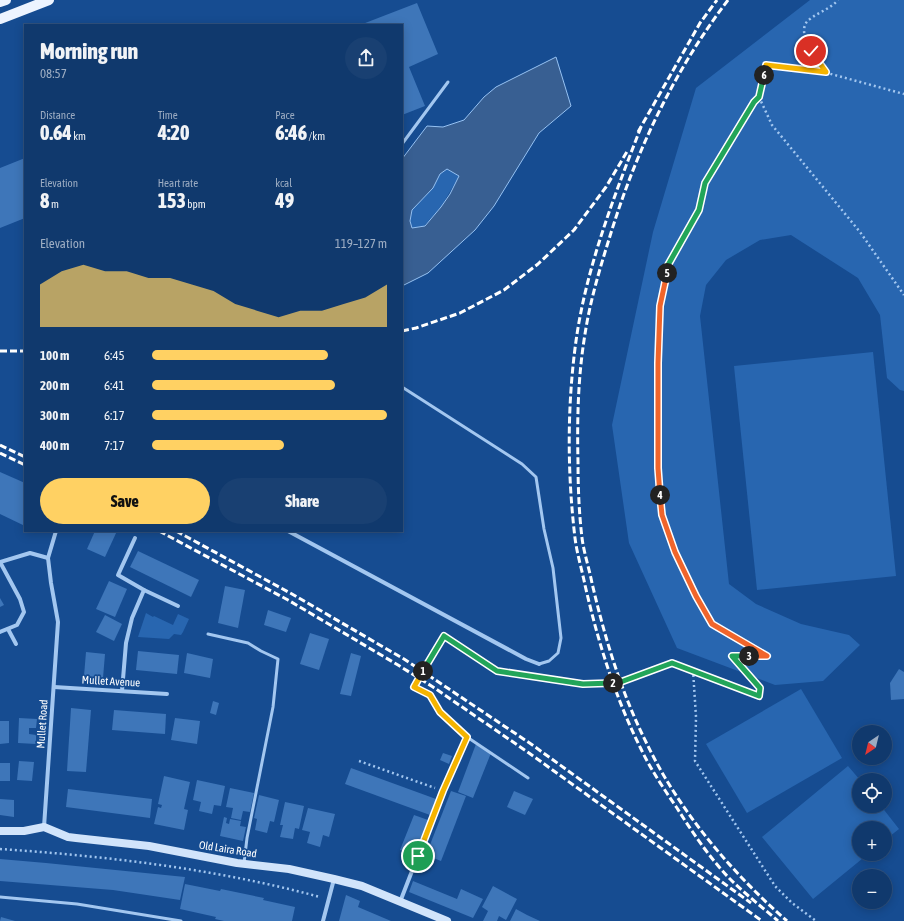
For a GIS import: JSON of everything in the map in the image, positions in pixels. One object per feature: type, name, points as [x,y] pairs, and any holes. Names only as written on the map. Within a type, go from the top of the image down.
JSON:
[{"type":"main road","points":[[0,2],[6,0]]},
{"type":"main road","points":[[0,19],[49,0]]},
{"type":"main road","points":[[0,831],[24,832],[44,827]]},
{"type":"main road","name":"Old Laira Road","points":[[44,827],[68,837],[149,846],[244,863],[289,869],[334,879],[362,886],[447,921]]},
{"type":"street","points":[[0,632],[17,625],[24,612],[20,598],[0,562],[30,553],[48,558],[56,532]]},
{"type":"street","points":[[290,532],[526,659],[539,664]]},
{"type":"street","points":[[135,538],[118,575],[144,590],[178,606]]},
{"type":"street","name":"Mullet Road","points":[[44,827],[58,622],[48,558]]},
{"type":"street","points":[[122,691],[126,643],[132,618],[144,590]]},
{"type":"street","points":[[8,629],[16,644]]},
{"type":"street","name":"Mullet Avenue","points":[[54,687],[167,694]]},
{"type":"street","points":[[400,902],[443,791],[467,736]]},
{"type":"street","points":[[323,921],[334,879]]},
{"type":"lane","points":[[403,143],[448,82]]},
{"type":"lane","points":[[403,388],[522,464],[536,477],[544,530],[553,568],[561,638],[558,652],[548,661],[539,664]]},
{"type":"lane","points":[[208,634],[248,642],[261,651],[278,659],[273,707],[247,838],[244,863]]},
{"type":"lane","points":[[467,736],[528,778]]},
{"type":"lane","points":[[0,897],[77,904],[181,921]]},
{"type":"path","points":[[826,72],[811,51],[803,29],[804,24],[810,19],[826,10],[838,0]]},
{"type":"path","points":[[467,736],[440,712],[430,695],[414,687],[444,636],[497,671],[583,684],[618,683],[672,663],[759,696],[760,688],[732,656],[767,656],[712,624],[696,596],[675,552],[662,515],[658,468],[658,363],[660,306],[668,265],[699,210],[705,183],[754,102],[759,97],[766,65],[826,72],[904,94]]},
{"type":"path","points":[[759,97],[772,125],[860,232],[904,295]]},
{"type":"path","points":[[694,671],[696,717],[695,761],[775,886],[792,903],[816,921]]},
{"type":"path","points":[[359,761],[443,791]]},
{"type":"path","points":[[0,849],[98,857],[178,868],[262,883],[328,899]]},
{"type":"shaded area","points":[[810,0],[904,0],[904,391],[900,390],[887,378],[880,315],[858,278],[791,235],[760,240],[726,260],[706,285],[700,316],[729,584],[756,604],[801,624],[849,635],[860,645],[823,681],[775,685],[677,648],[629,543],[612,425],[653,232],[696,88]]},
{"type":"shaded area","points":[[556,57],[571,106],[539,133],[494,206],[475,230],[428,273],[403,286],[403,158],[427,126],[443,127],[464,120],[484,97],[496,87]],"holes":[[[447,169],[459,176],[450,194],[425,226],[412,228],[410,221],[412,210],[433,188],[440,174]]]},
{"type":"shaded area","points":[[447,169],[459,176],[441,207],[424,226],[412,228],[410,221],[412,210],[433,188],[440,174]]},
{"type":"shaded area","points":[[873,352],[896,576],[757,590],[734,366]]},
{"type":"shaded area","points":[[146,613],[173,625],[178,614],[189,619],[181,635],[174,634],[169,639],[138,637]]},
{"type":"shaded area","points":[[801,689],[842,758],[747,813],[706,744]]},
{"type":"shaded area","points":[[848,766],[854,773],[852,773],[852,813],[886,813],[899,829],[892,834],[892,821],[852,821],[852,861],[859,861],[813,899],[762,837]]},
{"type":"building","points":[[417,3],[438,54],[409,67],[425,106],[403,115],[403,24],[363,24]]},
{"type":"building","points":[[24,158],[24,218],[0,228],[0,168]]},
{"type":"building","points":[[0,472],[24,483],[24,526],[0,514]]},
{"type":"building","points":[[95,532],[117,532],[105,557],[87,549]]},
{"type":"building","points":[[138,551],[199,580],[191,597],[130,567]]},
{"type":"building","points":[[109,581],[127,589],[115,617],[96,609]]},
{"type":"building","points":[[225,586],[245,590],[238,628],[218,623]]},
{"type":"building","points":[[0,598],[4,605],[0,607]]},
{"type":"building","points":[[268,610],[291,618],[286,632],[264,625]]},
{"type":"building","points":[[105,615],[122,624],[114,641],[96,632]]},
{"type":"building","points":[[310,633],[329,639],[319,670],[300,664]]},
{"type":"building","points":[[138,651],[179,655],[177,674],[136,670]]},
{"type":"building","points":[[86,652],[105,654],[103,678],[84,676]]},
{"type":"building","points":[[187,653],[213,659],[210,678],[184,673]]},
{"type":"building","points":[[351,653],[361,656],[351,696],[340,694]]},
{"type":"building","points":[[899,669],[904,672],[904,699],[891,700],[890,683]]},
{"type":"building","points":[[213,701],[219,703],[216,715],[210,713]]},
{"type":"building","points":[[71,708],[91,710],[86,772],[67,771]]},
{"type":"building","points":[[114,710],[166,714],[165,734],[112,730]]},
{"type":"building","points":[[19,718],[37,719],[36,728],[29,728],[29,734],[36,735],[36,744],[18,743]]},
{"type":"building","points":[[175,718],[200,721],[197,744],[171,740]]},
{"type":"building","points":[[0,721],[9,721],[9,743],[0,744]]},
{"type":"building","points":[[476,744],[491,753],[473,798],[458,792]]},
{"type":"building","points":[[443,753],[452,756],[449,764],[440,760]]},
{"type":"building","points":[[19,761],[34,762],[32,781],[17,780]]},
{"type":"building","points":[[0,763],[10,763],[10,781],[0,781]]},
{"type":"building","points":[[351,768],[436,799],[430,815],[345,784]]},
{"type":"building","points":[[164,776],[190,782],[184,809],[188,810],[184,830],[154,824],[158,807],[161,808],[162,805],[158,804]]},
{"type":"building","points":[[197,780],[225,786],[221,806],[214,805],[212,814],[199,811],[201,802],[193,800]]},
{"type":"building","points":[[230,788],[254,793],[250,812],[243,811],[241,820],[231,818],[233,808],[226,807]]},
{"type":"building","points":[[68,789],[152,799],[150,818],[66,807]]},
{"type":"building","points":[[451,791],[466,796],[441,861],[426,855]]},
{"type":"building","points":[[514,791],[533,799],[525,815],[507,807]]},
{"type":"building","points":[[259,795],[279,800],[274,822],[270,821],[267,833],[255,830],[257,819],[254,818]]},
{"type":"building","points":[[0,799],[14,800],[14,817],[0,815]]},
{"type":"building","points":[[285,802],[304,806],[299,829],[295,828],[293,839],[280,837],[283,825],[280,825]]},
{"type":"building","points":[[308,808],[335,814],[329,837],[323,835],[320,847],[307,843],[310,832],[302,830]]},
{"type":"building","points":[[414,815],[428,820],[413,856],[400,850]]},
{"type":"building","points":[[224,817],[227,818],[226,823],[229,824],[230,819],[241,821],[240,826],[246,827],[243,841],[220,836]]},
{"type":"building","points":[[0,859],[185,877],[180,900],[113,890],[0,881]]},
{"type":"building","points":[[413,881],[457,899],[461,889],[483,899],[473,918],[409,892]]},
{"type":"building","points":[[185,884],[220,891],[221,889],[264,898],[263,900],[295,907],[292,921],[224,921],[215,919],[216,917],[180,909]]},
{"type":"building","points":[[493,886],[517,899],[506,920],[499,916],[497,921],[483,921],[488,911],[482,907]]},
{"type":"building","points":[[346,895],[360,901],[358,907],[391,921],[339,921]]},
{"type":"building","points":[[516,909],[527,915],[540,921],[510,921]]},
{"type":"building","points":[[1,917],[15,921],[0,921]]},
{"type":"railway","points":[[638,132],[700,23],[717,0]]},
{"type":"railway","points":[[728,0],[690,55],[658,113],[620,204],[599,272],[587,322],[579,382],[579,510],[584,549],[609,646],[622,687],[648,746],[675,794],[709,840],[747,883],[787,921]]},
{"type":"railway","points":[[641,127],[603,229],[588,281],[577,334],[571,385],[569,462],[572,513],[578,556],[590,606],[608,669],[623,709],[645,757],[689,826],[715,862],[735,884],[778,921]]},
{"type":"railway","points":[[403,331],[416,328],[460,313],[504,290],[538,264],[574,230],[606,187],[628,150]]},
{"type":"railway","points":[[0,351],[24,351]]},
{"type":"railway","points":[[0,445],[24,457]]},
{"type":"railway","points":[[0,453],[24,465]]},
{"type":"railway","points":[[161,532],[288,600],[433,687],[529,753],[762,921]]},
{"type":"railway","points":[[178,532],[292,594],[404,659],[531,744],[751,903]]},
{"type":"route","points":[[418,856],[443,791],[467,737],[440,712],[430,695],[414,687],[444,636],[497,671],[583,684],[618,683],[672,663],[759,696],[760,688],[732,656],[767,656],[712,624],[696,596],[675,552],[662,515],[658,468],[658,363],[660,306],[668,265],[699,210],[705,183],[754,102],[759,97],[766,65],[826,72],[811,51]]}]
